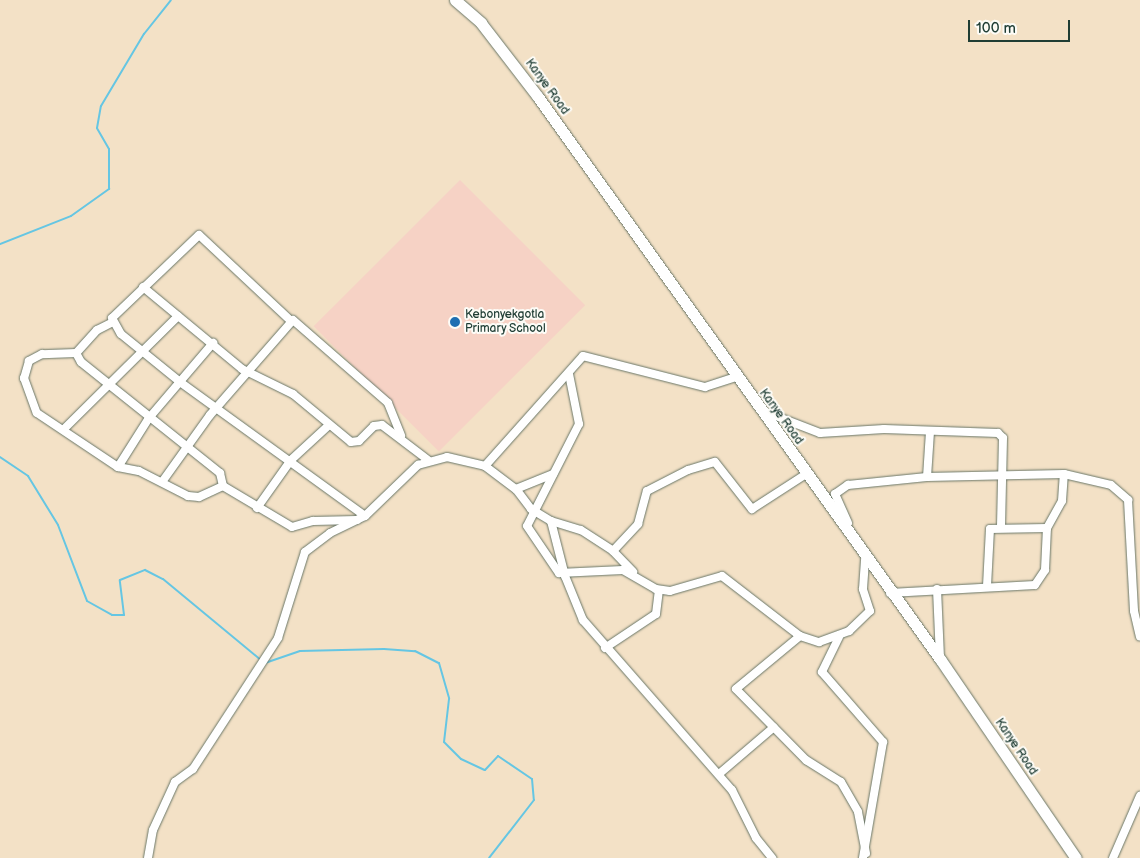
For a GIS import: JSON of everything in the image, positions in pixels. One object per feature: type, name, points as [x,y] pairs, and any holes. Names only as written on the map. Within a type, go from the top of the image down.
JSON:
[{"type":"main road","name":"Kanye Road","points":[[455,0],[481,23],[532,89],[759,410],[890,593],[940,659],[1076,858]]},
{"type":"street","points":[[223,486],[192,498],[162,482],[118,466],[65,428],[34,410],[23,373],[28,361],[38,355],[76,353],[97,330],[112,322],[114,314],[192,238],[201,235],[291,321],[299,322],[388,403],[401,436]]},
{"type":"street","points":[[143,286],[250,374],[293,394],[329,425],[354,443],[375,425],[401,436],[428,460]]},
{"type":"street","points":[[65,428],[107,383],[178,316]]},
{"type":"street","points":[[162,482],[186,446],[217,407],[250,374],[291,321]]},
{"type":"street","points":[[112,322],[180,382],[291,460],[362,518]]},
{"type":"street","points":[[118,466],[149,418],[213,344]]},
{"type":"street","points":[[76,353],[107,383],[220,473],[223,486],[257,508],[292,527],[362,518]]},
{"type":"street","points":[[485,466],[585,356],[705,387],[735,376]]},
{"type":"street","points":[[564,576],[528,534],[534,511],[579,424],[569,374]]},
{"type":"street","points":[[759,410],[820,433],[998,433],[1003,438],[1001,527]]},
{"type":"street","points":[[257,508],[291,460],[329,425]]},
{"type":"street","points":[[927,477],[930,432]]},
{"type":"street","points":[[148,858],[153,830],[175,782],[189,773],[255,677],[278,638],[289,611],[302,558],[318,539],[362,518],[393,485],[428,460],[446,457],[485,466],[516,489],[534,511],[551,521],[581,530],[613,551],[632,572],[659,590],[677,590],[726,577],[800,636],[819,642],[839,637]]},
{"type":"street","points":[[613,551],[638,524],[647,491],[688,470],[715,462],[752,509],[806,474]]},
{"type":"street","points":[[516,489],[553,474]]},
{"type":"street","points":[[890,593],[987,586],[1035,585],[1045,570],[1047,528],[1062,501],[1064,474]]},
{"type":"street","points":[[854,542],[836,498],[838,490],[927,477],[1064,474],[1125,492],[1134,611],[1140,636]]},
{"type":"street","points":[[551,521],[564,576],[583,620],[605,648],[719,774],[741,802],[756,838],[772,858]]},
{"type":"street","points":[[317,523],[330,532]]},
{"type":"street","points":[[317,523],[318,539]]},
{"type":"street","points":[[987,586],[987,532],[1001,527],[1047,528]]},
{"type":"street","points":[[864,855],[883,742],[822,672],[839,637],[870,611],[863,589],[865,557]]},
{"type":"street","points":[[564,576],[597,570],[632,572]]},
{"type":"street","points":[[937,589],[940,659]]},
{"type":"street","points":[[605,648],[656,614],[659,590]]},
{"type":"street","points":[[800,636],[737,686],[806,760],[841,782],[858,812],[864,855]]},
{"type":"street","points":[[719,774],[774,727]]},
{"type":"street","points":[[1113,858],[1140,796]]},
{"type":"shaded area","name":"Kebonyekgotla Primary School","points":[[460,180],[585,305],[439,452],[314,326]]},
{"type":"waterway","points":[[0,244],[71,216],[109,189],[109,149],[97,128],[101,106],[144,34],[171,0]]},
{"type":"waterway","points":[[0,457],[28,476],[58,525],[87,601],[112,615],[124,615],[120,580],[145,570],[163,579],[261,660]]},
{"type":"waterway","points":[[265,663],[300,651],[384,649],[415,651],[439,663],[449,699],[444,742],[461,759],[485,770],[498,756],[532,779],[534,800],[489,858]]},
{"type":"place","name":"Kebonyekgotla Primary School","points":[[455,322]]}]
